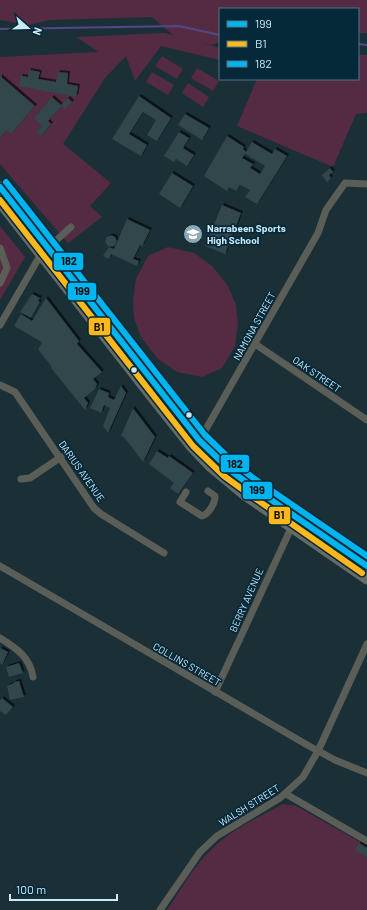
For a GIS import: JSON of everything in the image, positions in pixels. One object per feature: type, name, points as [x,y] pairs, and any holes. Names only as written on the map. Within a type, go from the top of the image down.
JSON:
[{"type":"highway","points":[[0,187],[44,251]]},
{"type":"highway","points":[[0,202],[44,251],[226,480],[367,579]]},
{"type":"highway","points":[[196,444],[230,470],[367,566]]},
{"type":"street","name":"NAMONA STREET","points":[[196,444],[255,344],[318,232],[326,210],[345,183],[367,184]]},
{"type":"street","points":[[0,325],[3,311],[44,251],[71,227]]},
{"type":"street","points":[[0,248],[6,268],[0,283]]},
{"type":"street","name":"OAK STREET","points":[[255,344],[367,420]]},
{"type":"street","name":"DARIUS AVENUE","points":[[0,385],[15,392],[61,457],[94,508],[101,514],[164,553]]},
{"type":"street","points":[[21,479],[30,478],[61,457]]},
{"type":"street","points":[[186,492],[180,502],[202,516],[206,514],[215,500],[215,496],[208,491]]},
{"type":"street","name":"BERRY AVENUE","points":[[215,692],[297,517]]},
{"type":"street","name":"COLLINS STREET","points":[[0,566],[318,751],[367,773]]},
{"type":"street","points":[[0,638],[21,652],[28,660],[33,677]]},
{"type":"street","name":"WALSH STREET","points":[[160,910],[200,852],[217,836],[286,794],[303,776],[318,751],[367,644]]},
{"type":"street","points":[[286,794],[367,842]]},
{"type":"shaded area","points":[[0,0],[367,0],[367,33],[359,33],[359,8],[219,8],[219,42],[212,45],[200,42],[219,48],[219,60],[161,46],[135,81],[126,56],[105,78],[63,144],[111,183],[90,206],[102,217],[68,243],[0,164],[0,57],[99,52],[76,37],[164,33],[173,35],[152,17],[50,20],[29,25],[0,20]]},
{"type":"shaded area","points":[[359,55],[367,55],[367,113],[356,114],[333,167],[237,126],[257,80],[359,80]]},
{"type":"shaded area","points":[[162,56],[183,69],[177,79],[155,66]]},
{"type":"shaded area","points":[[197,68],[219,81],[213,91],[191,78]]},
{"type":"shaded area","points":[[152,72],[174,85],[168,95],[146,82]]},
{"type":"shaded area","points":[[188,83],[209,97],[203,107],[182,93]]},
{"type":"shaded area","points":[[0,226],[25,257],[0,300]]},
{"type":"shaded area","points":[[168,247],[194,253],[212,266],[228,286],[236,305],[238,324],[235,346],[222,368],[202,377],[177,372],[157,358],[141,337],[134,318],[133,300],[136,279],[148,256]]},
{"type":"shaded area","points":[[283,804],[296,806],[367,846],[367,910],[167,910],[195,868],[215,846],[239,828]]},
{"type":"building","points":[[29,70],[40,72],[38,79],[56,82],[58,72],[68,73],[67,84],[78,86],[76,97],[19,86],[21,76],[28,77]]},
{"type":"building","points":[[0,76],[35,106],[11,134],[7,130],[0,138]]},
{"type":"building","points":[[139,96],[171,118],[157,141],[147,135],[156,120],[143,112],[129,134],[147,145],[141,156],[112,139]]},
{"type":"building","points":[[52,97],[62,106],[48,121],[51,124],[41,136],[36,132],[42,126],[34,118]]},
{"type":"building","points":[[68,98],[72,102],[65,109],[61,105]]},
{"type":"building","points":[[185,114],[209,128],[202,140],[178,125]]},
{"type":"building","points":[[179,132],[189,138],[183,148],[194,155],[187,166],[176,159],[174,162],[164,156]]},
{"type":"building","points":[[227,136],[244,147],[243,149],[246,152],[252,142],[272,154],[275,149],[287,156],[257,204],[245,197],[250,190],[240,185],[236,191],[229,187],[227,191],[204,176]],"holes":[[[245,154],[265,166],[260,174],[250,168],[253,164],[242,158]]]},
{"type":"building","points":[[330,168],[333,172],[329,175],[331,178],[327,182],[322,175]]},
{"type":"building","points":[[172,173],[193,186],[180,208],[159,194]]},
{"type":"building","points":[[222,205],[241,213],[225,254],[205,246]]},
{"type":"building","points":[[127,219],[150,230],[133,259],[139,261],[137,266],[111,254],[109,259],[103,256],[109,247],[114,249]]},
{"type":"building","points":[[111,235],[115,237],[117,241],[115,245],[111,247],[107,245],[105,241],[107,237]]},
{"type":"building","points":[[32,294],[40,298],[38,301],[40,302],[31,318],[20,312]]},
{"type":"building","points":[[46,298],[79,341],[77,344],[102,372],[93,379],[97,384],[95,389],[84,398],[88,403],[85,410],[51,368],[52,367],[38,349],[42,343],[14,326],[21,314],[32,321]]},
{"type":"building","points":[[121,386],[126,393],[108,433],[103,426],[110,408],[104,405],[101,413],[90,408],[99,389],[109,393],[108,397],[114,400]]},
{"type":"building","points":[[133,408],[155,437],[143,462],[124,437],[121,436]]},
{"type":"building","points":[[157,451],[168,458],[169,456],[193,473],[178,494],[170,488],[174,483],[149,464]]},
{"type":"building","points":[[0,648],[8,652],[2,665],[0,663]]},
{"type":"building","points":[[19,663],[23,673],[9,677],[6,667]]},
{"type":"building","points":[[19,681],[24,697],[10,700],[7,686]]},
{"type":"building","points":[[2,698],[13,707],[6,715],[0,711],[0,701]]},
{"type":"building","points":[[359,843],[367,848],[367,857],[355,850]]},
{"type":"waterway","points":[[0,29],[179,26],[219,35]]},
{"type":"waterway","points":[[359,44],[367,45]]},
{"type":"transit line","name":"182","points":[[6,182],[205,435],[235,464],[256,480],[367,556]]},
{"type":"transit line","name":"199","points":[[0,187],[199,440],[230,470],[251,486],[367,566]]},
{"type":"transit line","name":"B1","points":[[0,200],[193,446],[224,476],[362,573]]},
{"type":"place","name":"Narrabeen Sports High School","points":[[193,234]]}]
